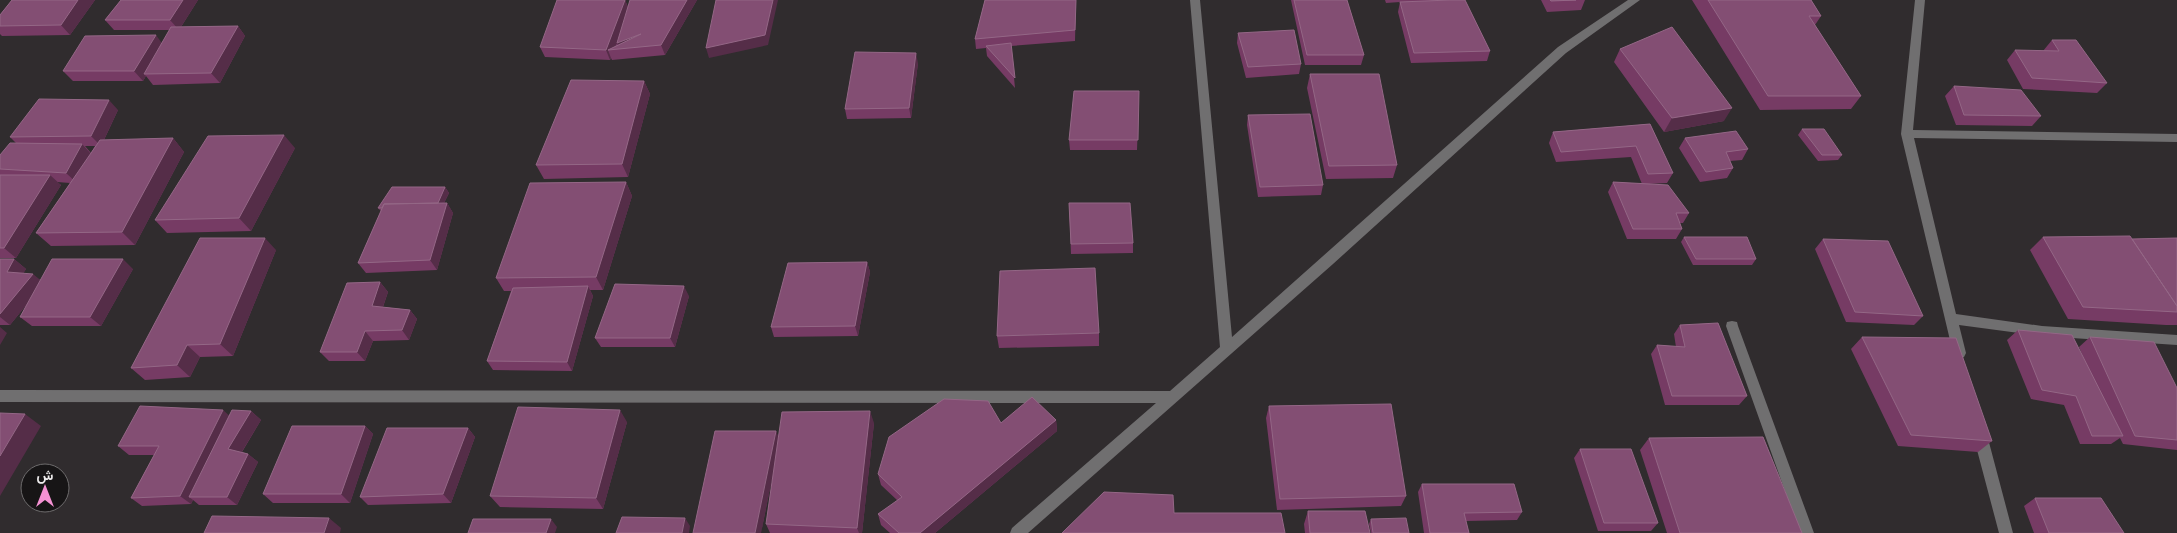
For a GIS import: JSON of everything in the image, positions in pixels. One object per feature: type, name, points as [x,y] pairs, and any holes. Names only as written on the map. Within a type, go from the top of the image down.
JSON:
[{"type":"street","points":[[1196,0],[1226,349]]},
{"type":"street","points":[[1017,533],[1173,397],[1562,50],[1635,0]]},
{"type":"street","points":[[1920,0],[1907,134],[1962,366]]},
{"type":"street","points":[[1907,134],[2177,138]]},
{"type":"street","points":[[1950,319],[2042,331],[2177,340]]},
{"type":"street","points":[[1732,326],[1806,533]]},
{"type":"street","points":[[0,396],[1173,397]]},
{"type":"street","points":[[1977,421],[2006,533]]},
{"type":"building","points":[[12,0],[78,0],[61,25],[0,26],[0,15]]},
{"type":"building","points":[[121,0],[183,0],[170,20],[105,20]]},
{"type":"building","points":[[557,0],[625,0],[606,50],[540,47]]},
{"type":"building","points":[[630,0],[687,0],[661,45],[608,50],[641,34],[617,43]]},
{"type":"building","points":[[716,0],[773,0],[765,35],[706,48]]},
{"type":"building","points":[[985,0],[1076,0],[1075,30],[975,39]]},
{"type":"building","points":[[1294,0],[1347,0],[1364,55],[1307,55]]},
{"type":"building","points":[[1465,0],[1490,51],[1414,53],[1400,2]]},
{"type":"building","points":[[1708,0],[1811,0],[1821,16],[1809,16],[1861,96],[1768,96]]},
{"type":"building","points":[[238,26],[211,73],[144,74],[171,27]]},
{"type":"building","points":[[1672,27],[1732,108],[1672,118],[1620,49]]},
{"type":"building","points":[[1294,30],[1301,64],[1248,67],[1238,33]]},
{"type":"building","points":[[156,35],[134,71],[63,71],[85,36]]},
{"type":"building","points":[[2052,40],[2076,40],[2107,83],[2032,78],[2015,50],[2059,51]]},
{"type":"building","points":[[1011,43],[1015,78],[986,46]]},
{"type":"building","points":[[855,52],[916,53],[909,108],[845,109]]},
{"type":"building","points":[[1310,74],[1379,74],[1397,165],[1329,166]]},
{"type":"building","points":[[571,80],[644,81],[622,164],[536,165]]},
{"type":"building","points":[[1954,86],[2021,90],[2041,116],[1964,115]]},
{"type":"building","points":[[1074,91],[1139,91],[1138,140],[1069,140]]},
{"type":"building","points":[[39,99],[109,100],[91,136],[10,137]]},
{"type":"building","points":[[1310,114],[1323,185],[1260,187],[1248,115]]},
{"type":"building","points":[[1650,124],[1673,173],[1648,174],[1636,146],[1561,152],[1553,132]]},
{"type":"building","points":[[1802,129],[1824,129],[1842,155],[1822,155]]},
{"type":"building","points":[[1736,131],[1748,149],[1726,152],[1733,168],[1706,172],[1685,138]]},
{"type":"building","points":[[284,135],[239,218],[155,220],[208,136]]},
{"type":"building","points":[[173,138],[122,232],[36,233],[100,140]]},
{"type":"building","points":[[10,143],[82,144],[66,173],[0,169],[0,155]]},
{"type":"building","points":[[0,175],[50,175],[4,248],[0,248]]},
{"type":"building","points":[[626,182],[596,277],[496,278],[530,183]]},
{"type":"building","points":[[1613,182],[1668,185],[1689,213],[1676,213],[1682,229],[1633,229]]},
{"type":"building","points":[[392,187],[445,187],[438,203],[384,204],[382,208],[378,208]]},
{"type":"building","points":[[447,203],[430,260],[358,263],[384,204]]},
{"type":"building","points":[[1069,203],[1130,203],[1133,243],[1071,244]]},
{"type":"building","points":[[2130,236],[2177,306],[2177,312],[2083,307],[2043,237]]},
{"type":"building","points":[[1684,237],[1747,237],[1756,259],[1696,259]]},
{"type":"building","points":[[200,238],[265,238],[220,344],[187,345],[177,365],[131,368]]},
{"type":"building","points":[[2177,238],[2177,306],[2132,239]]},
{"type":"building","points":[[1823,239],[1888,241],[1923,316],[1855,312]]},
{"type":"building","points":[[0,259],[14,259],[7,272],[33,274],[0,314]]},
{"type":"building","points":[[52,259],[123,259],[90,317],[20,317]]},
{"type":"building","points":[[867,262],[855,326],[771,327],[788,263]]},
{"type":"building","points":[[1095,268],[1099,333],[997,336],[1000,271]]},
{"type":"building","points":[[380,282],[372,306],[410,310],[402,330],[365,331],[357,352],[320,352],[347,283]]},
{"type":"building","points":[[615,284],[684,286],[670,338],[595,338]]},
{"type":"building","points":[[588,286],[567,362],[487,361],[513,288]]},
{"type":"building","points":[[1718,323],[1747,396],[1672,396],[1657,345],[1685,347],[1680,325]]},
{"type":"building","points":[[2018,330],[2072,335],[2123,436],[2092,436],[2076,396],[2042,390]]},
{"type":"building","points":[[1862,337],[1956,338],[1992,441],[1911,435]]},
{"type":"building","points":[[2090,337],[2154,342],[2177,388],[2177,440],[2135,436]]},
{"type":"building","points":[[1032,397],[1056,420],[920,533],[899,533],[878,514],[902,497],[878,474],[889,437],[944,399],[988,401],[1001,423]]},
{"type":"building","points":[[1391,404],[1406,496],[1280,499],[1269,406]]},
{"type":"building","points":[[140,406],[223,410],[180,496],[131,498],[159,446],[118,446]]},
{"type":"building","points":[[518,407],[620,410],[596,498],[490,496]]},
{"type":"building","points":[[232,410],[251,411],[228,449],[248,454],[227,497],[189,497]]},
{"type":"building","points":[[870,411],[857,528],[766,524],[782,412]]},
{"type":"building","points":[[0,413],[25,414],[0,456]]},
{"type":"building","points":[[292,426],[365,426],[341,494],[263,494]]},
{"type":"building","points":[[387,428],[468,428],[443,494],[360,497]]},
{"type":"building","points":[[715,431],[776,431],[755,533],[693,533]]},
{"type":"building","points":[[1763,437],[1802,533],[1680,533],[1649,438]]},
{"type":"building","points":[[1580,449],[1631,449],[1658,523],[1604,523]]},
{"type":"building","points":[[1422,484],[1514,484],[1522,512],[1464,513],[1469,533],[1430,533]]},
{"type":"building","points":[[1104,492],[1173,495],[1174,513],[1281,513],[1285,533],[1062,533]]},
{"type":"building","points":[[2035,498],[2101,498],[2124,533],[2049,533]]},
{"type":"building","points":[[1308,511],[1365,511],[1370,533],[1310,533]]},
{"type":"building","points":[[212,516],[329,518],[324,533],[204,533]]},
{"type":"building","points":[[622,517],[685,518],[682,533],[616,533]]},
{"type":"building","points":[[1406,518],[1409,533],[1373,533],[1371,519]]},
{"type":"building","points":[[473,519],[551,519],[546,533],[468,533]]}]
